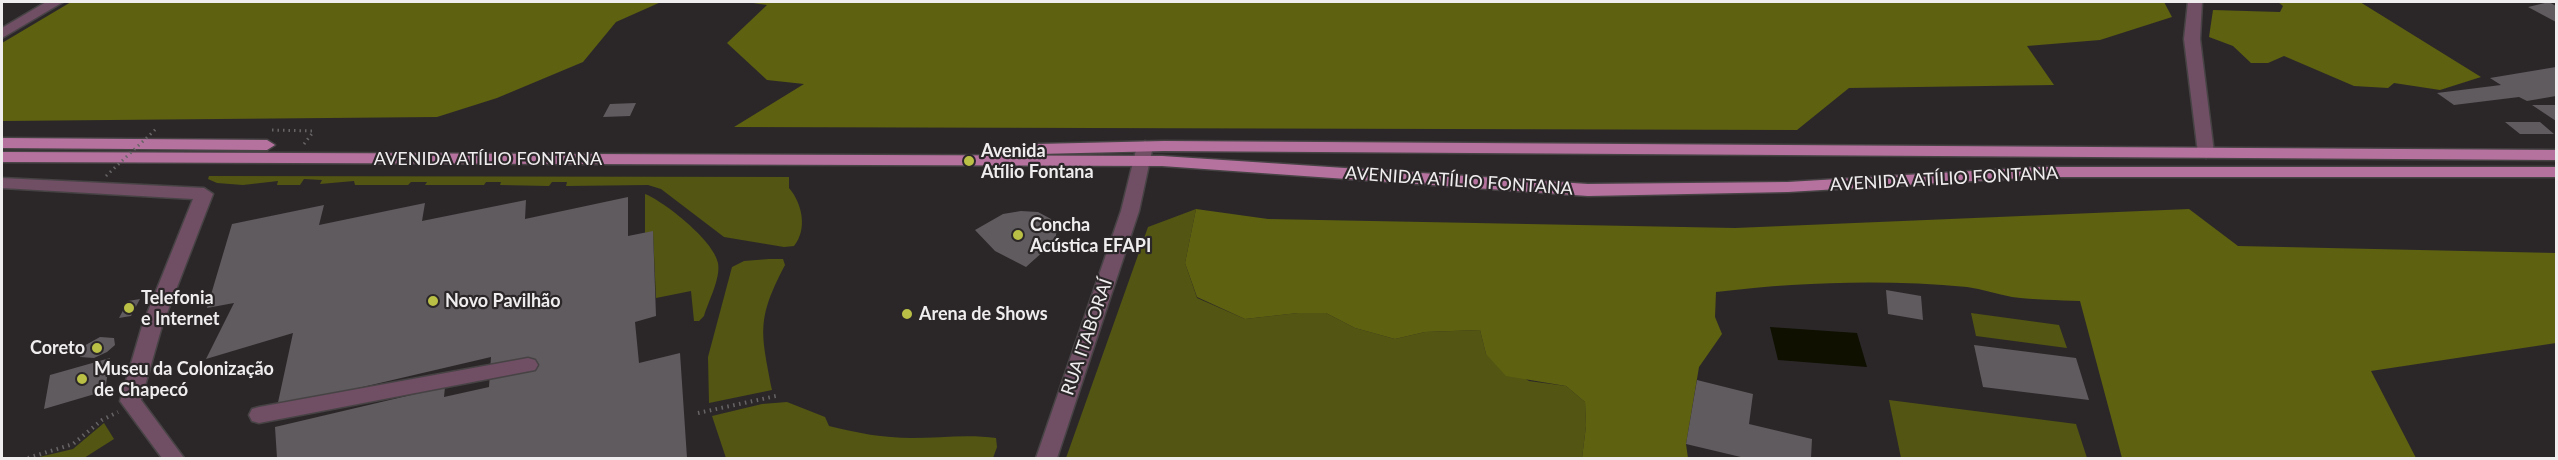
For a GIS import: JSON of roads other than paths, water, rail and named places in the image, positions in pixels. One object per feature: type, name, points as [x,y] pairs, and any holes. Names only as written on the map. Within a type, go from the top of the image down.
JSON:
[{"type":"main road","name":"AVENIDA ATÍLIO FONTANA","points":[[2,143],[1037,149],[1143,154],[1588,190],[1788,187],[2040,172],[2556,172]]},
{"type":"main road","name":"AVENIDA ATÍLIO FONTANA","points":[[2,157],[2206,153],[2556,155]]},
{"type":"street","points":[[2,34],[56,2]]},
{"type":"street","points":[[2195,2],[2192,39],[2206,153]]},
{"type":"street","name":"RUA ITABORAÍ","points":[[1046,459],[1130,211],[1143,154]]},
{"type":"street","points":[[2,183],[204,194],[152,326],[130,401],[174,459]]},
{"type":"street","points":[[259,415],[528,365]]},
{"type":"place","name":"Avenida Atílio Fontana","points":[[969,161]]},
{"type":"place","name":"Concha Acústica EFAPI","points":[[1018,235]]},
{"type":"place","name":"Novo Pavilhão","points":[[433,301]]},
{"type":"place","name":"Telefonia e Internet","points":[[129,308]]},
{"type":"place","name":"Arena de Shows","points":[[907,314]]},
{"type":"place","name":"Coreto","points":[[97,348]]},
{"type":"place","name":"Museu da Colonização de Chapecó","points":[[82,379]]}]
